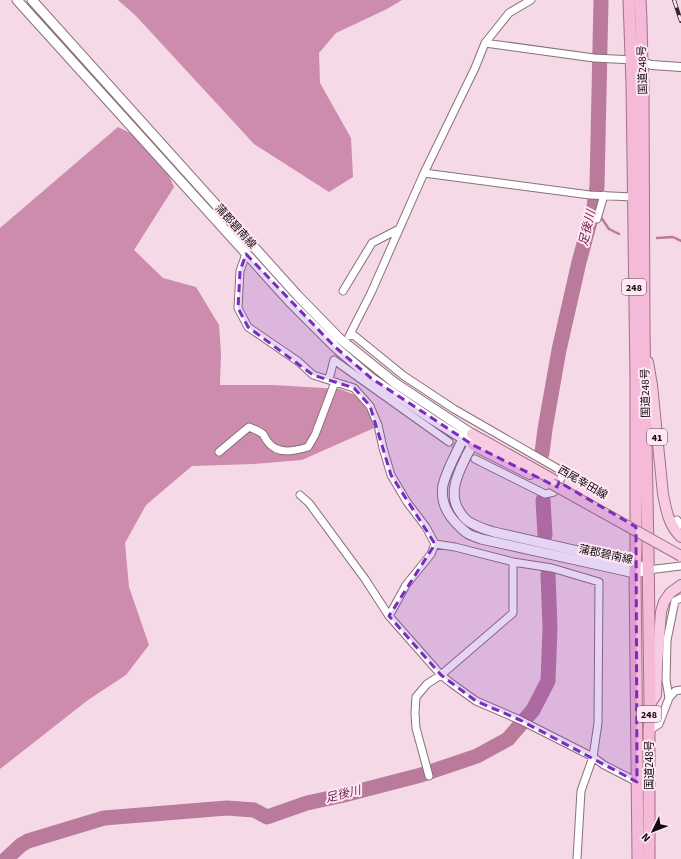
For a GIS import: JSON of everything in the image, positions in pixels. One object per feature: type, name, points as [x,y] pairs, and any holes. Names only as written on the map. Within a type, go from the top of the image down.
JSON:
[{"type":"highway","name":"国道248号","points":[[629,0],[636,61],[643,84],[644,332],[650,704],[649,859]]},
{"type":"highway","name":"国道248号","points":[[638,859],[635,568],[636,380],[633,197],[636,61],[642,17],[640,0]]},
{"type":"main road","name":"蒲郡碧南線","points":[[17,0],[246,254],[290,302],[334,346],[372,378],[433,420],[473,445],[456,480],[454,492],[458,509],[464,517],[472,524],[494,532],[635,568]]},
{"type":"main road","name":"蒲郡碧南線","points":[[32,0],[298,296],[339,338],[395,383],[472,434]]},
{"type":"main road","name":"41","points":[[644,332],[652,385],[666,511],[671,523],[681,537]]},
{"type":"main road","points":[[463,439],[472,434],[473,445]]},
{"type":"main road","name":"西尾幸田線","points":[[472,434],[681,556]]},
{"type":"main road","name":"蒲郡碧南線","points":[[463,439],[448,471],[443,485],[443,495],[444,504],[448,513],[466,533],[481,539],[648,570]]},
{"type":"main road","name":"西尾幸田線","points":[[473,445],[592,502],[681,552]]},
{"type":"main road","points":[[650,704],[656,695],[661,612],[664,602],[670,593],[681,585]]},
{"type":"street","points":[[475,459],[545,494],[554,492],[562,476],[560,470],[454,409],[404,376],[350,334],[371,293],[424,173],[475,68],[485,44],[508,13],[531,0]]},
{"type":"street","points":[[485,44],[604,59],[636,61],[652,65],[681,67]]},
{"type":"street","points":[[424,173],[590,195],[624,198],[633,197]]},
{"type":"street","points":[[597,219],[602,195]]},
{"type":"street","points":[[343,291],[372,243],[399,229]]},
{"type":"street","points":[[246,254],[240,271],[238,308],[248,327],[299,362],[313,375],[354,388],[370,406],[378,426],[391,475],[426,527],[435,544],[431,554],[406,585],[389,616]]},
{"type":"street","points":[[219,452],[249,427],[262,434],[268,444],[280,451],[295,451],[308,447],[315,435],[332,381],[334,360],[449,442]]},
{"type":"street","points":[[300,495],[309,503],[365,579],[389,616],[441,675],[476,701],[528,724],[593,757],[604,765],[637,782]]},
{"type":"street","points":[[435,544],[455,547],[513,562],[552,568],[599,582],[598,724],[593,757],[581,791],[577,859]]},
{"type":"street","points":[[428,773],[416,728],[416,697],[427,684],[441,675],[513,613],[513,562]]},
{"type":"street","points":[[648,570],[681,566]]},
{"type":"street","points":[[669,698],[666,680],[667,640],[675,601],[681,598]]},
{"type":"street","points":[[649,733],[659,724],[669,698],[675,691],[681,690]]},
{"type":"highlighted area","points":[[246,254],[334,346],[371,378],[473,445],[557,487],[559,482],[636,527],[637,782],[520,720],[476,701],[441,675],[389,616],[435,544],[391,475],[370,406],[354,388],[313,375],[248,327],[238,308],[240,271]]},
{"type":"shaded area","points":[[118,0],[402,0],[387,9],[336,33],[319,53],[320,83],[351,138],[353,177],[329,192],[254,144],[136,16]]},
{"type":"shaded area","points":[[118,127],[156,146],[174,187],[134,250],[163,278],[196,287],[219,325],[221,353],[220,385],[273,385],[340,389],[365,399],[374,428],[302,460],[254,464],[192,466],[146,505],[125,543],[129,587],[149,645],[126,675],[88,700],[0,769],[0,228]]},
{"type":"waterway","name":"足後川","points":[[542,453],[559,350],[579,262],[594,207],[597,186],[601,0]]},
{"type":"waterway","name":"足後川","points":[[594,207],[597,212]]},
{"type":"waterway","points":[[600,216],[609,229],[619,234]]},
{"type":"waterway","points":[[657,238],[673,237],[681,241]]},
{"type":"waterway","name":"足後川","points":[[543,500],[545,535]]},
{"type":"waterway","name":"足後川","points":[[6,859],[21,845],[28,841],[104,818],[227,808],[254,810],[267,817],[307,803],[421,775],[477,756],[508,739],[533,710],[548,681],[550,628],[548,574]]},
{"type":"tunnel","points":[[334,360],[348,338]]},
{"type":"tunnel","points":[[449,442],[475,459]]},
{"type":"railway","points":[[674,0],[681,21]]}]
